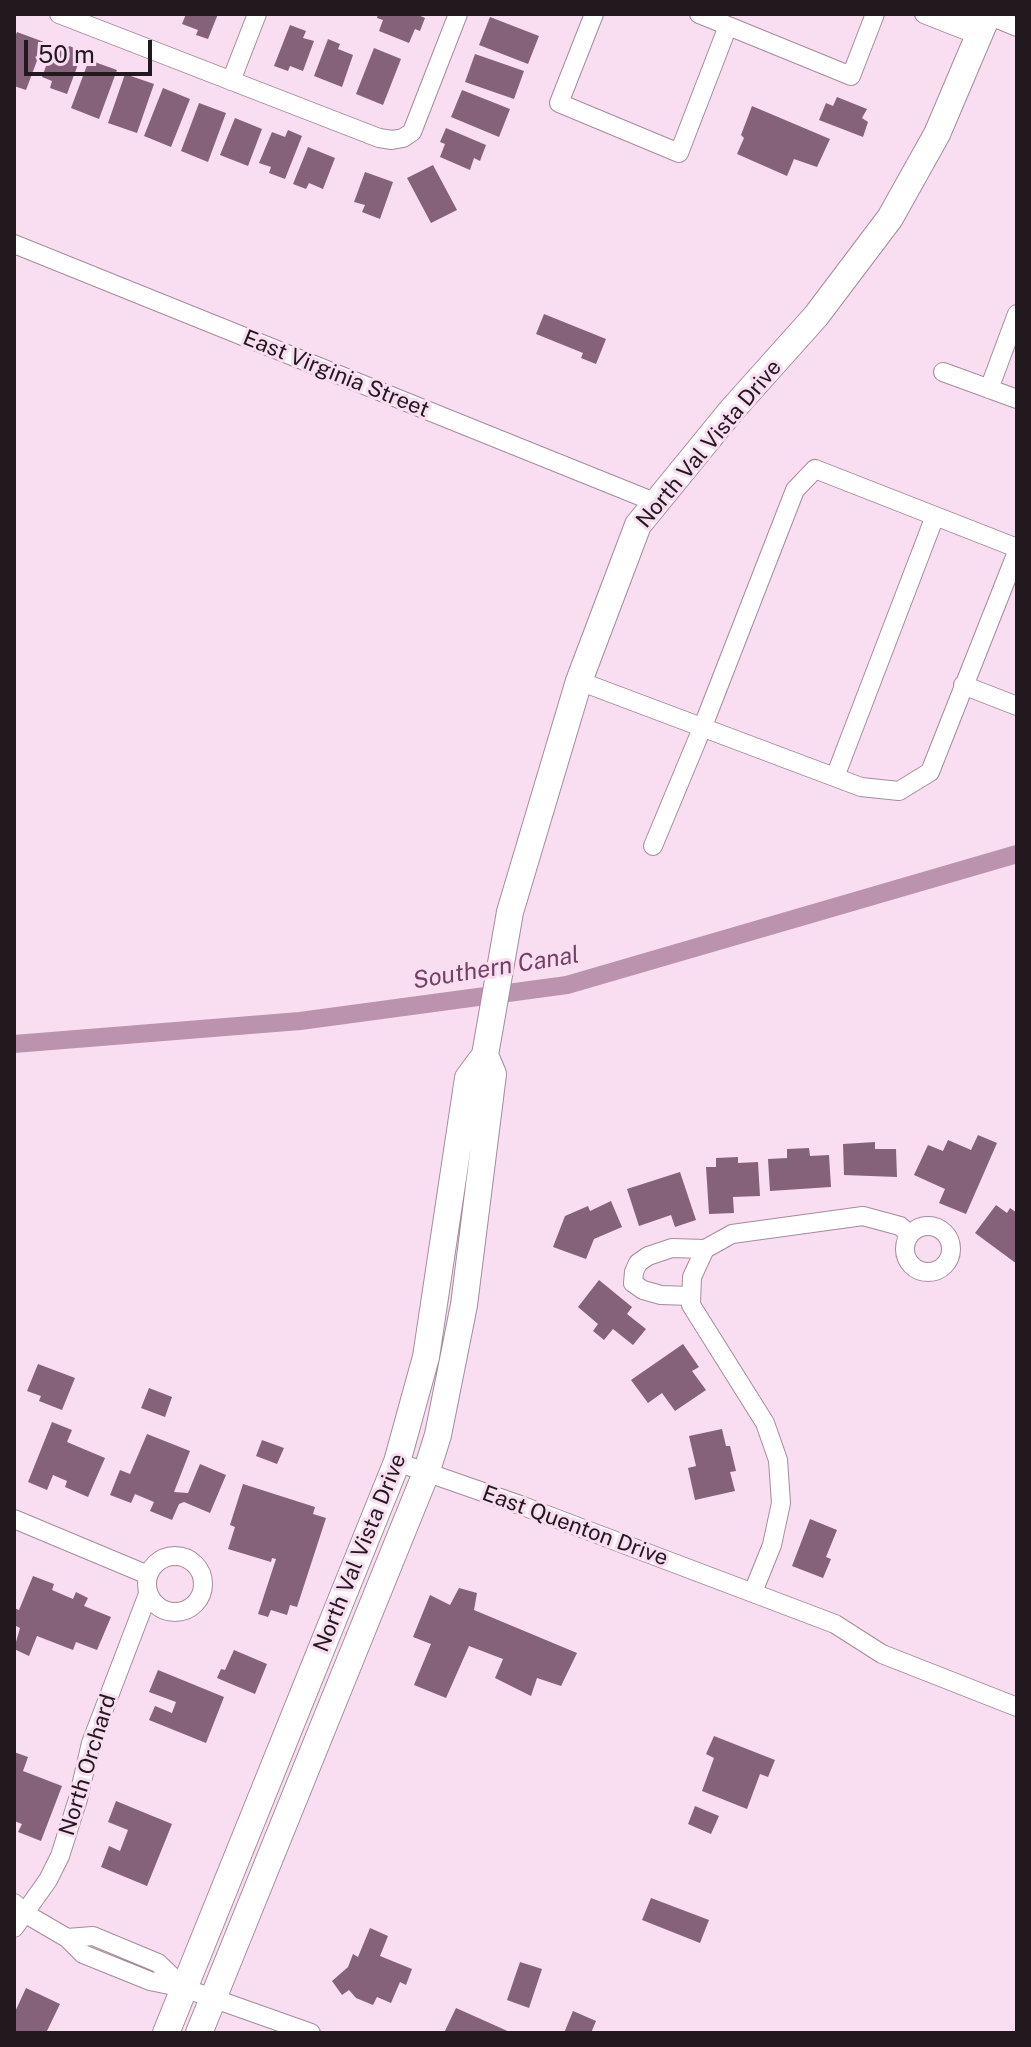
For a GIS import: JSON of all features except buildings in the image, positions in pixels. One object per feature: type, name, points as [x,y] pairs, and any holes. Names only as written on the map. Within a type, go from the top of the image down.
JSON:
[{"type":"main road","name":"North Val Vista Drive","points":[[166,2033],[397,1462],[426,1357],[468,1078],[485,1055],[510,912],[579,681],[638,525],[731,411],[816,316],[890,218],[937,134],[980,20]]},
{"type":"main road","name":"North Val Vista Drive","points":[[199,2033],[426,1473],[438,1435],[464,1305],[493,1074],[485,1055]]},
{"type":"street","points":[[59,14],[379,138],[403,138],[412,132],[458,14]]},
{"type":"street","points":[[231,81],[257,14]]},
{"type":"street","points":[[594,14],[559,103],[679,153],[728,26]]},
{"type":"street","points":[[699,14],[851,76],[875,14]]},
{"type":"street","points":[[924,14],[1017,27]]},
{"type":"street","name":"East Virginia Street","points":[[14,244],[657,503]]},
{"type":"street","points":[[989,389],[1017,314]]},
{"type":"street","points":[[943,372],[1017,399]]},
{"type":"street","points":[[579,681],[703,726],[861,787],[899,791],[930,772],[1017,550],[815,469],[795,490],[703,726],[653,846]]},
{"type":"street","points":[[835,777],[935,516]]},
{"type":"street","points":[[963,685],[1017,706]]},
{"type":"street","points":[[691,1296],[661,1295],[643,1290],[633,1283],[638,1263],[672,1248],[705,1249],[732,1234],[863,1216],[900,1226],[910,1235]]},
{"type":"street","points":[[705,1249],[692,1277],[691,1305],[765,1423],[778,1460],[781,1503],[772,1545],[753,1592]]},
{"type":"street","name":"East Quenton Drive","points":[[397,1462],[523,1506],[835,1624],[882,1654],[1017,1707]]},
{"type":"street","name":"North Orchard","points":[[14,1519],[148,1585],[91,1743],[60,1856],[48,1880],[18,1915]]},
{"type":"street","points":[[18,1915],[67,1938],[83,1954],[150,1981],[184,1988],[311,2033]]},
{"type":"waterway","name":"Southern Canal","points":[[14,1044],[300,1021],[567,985],[1017,854]]}]
